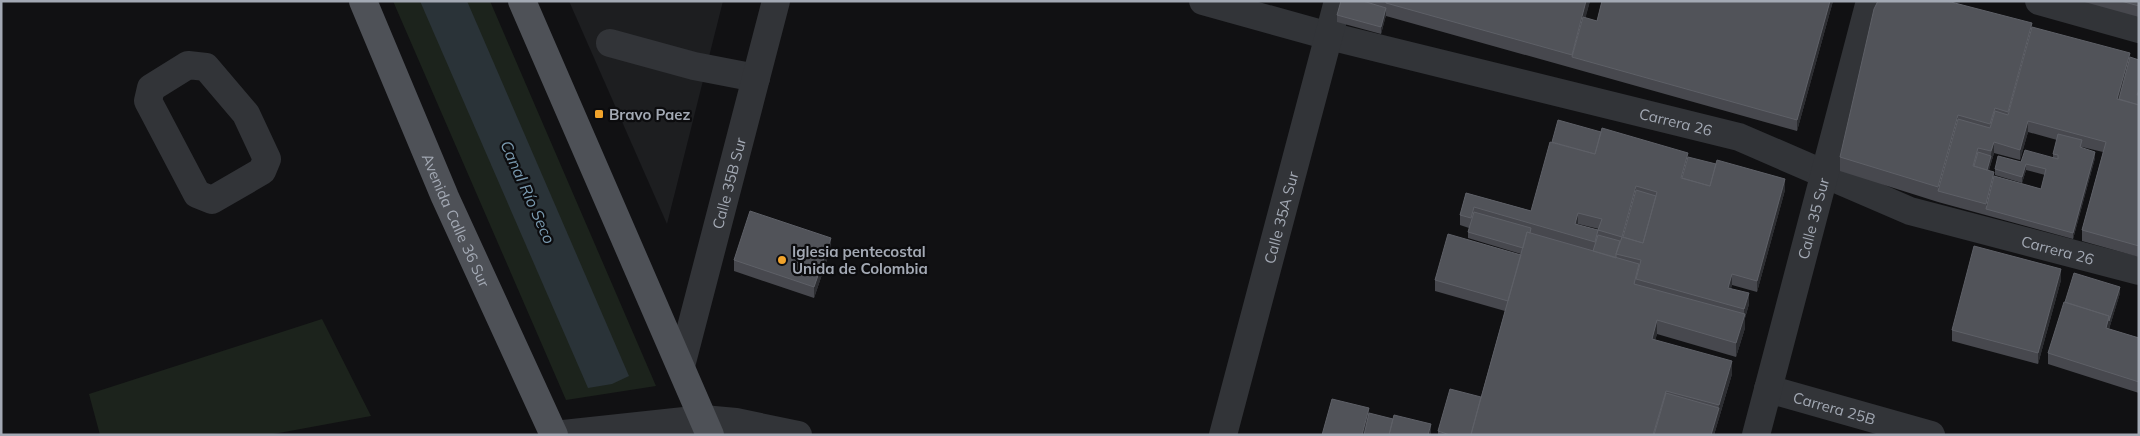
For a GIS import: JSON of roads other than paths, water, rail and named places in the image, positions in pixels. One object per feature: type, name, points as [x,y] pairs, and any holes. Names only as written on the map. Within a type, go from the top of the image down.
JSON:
[{"type":"main road","name":"Avenida Calle 36 Sur","points":[[363,1],[445,197],[554,435]]},
{"type":"main road","points":[[522,1],[707,427]]},
{"type":"street","name":"Calle 35B Sur","points":[[680,366],[776,1]]},
{"type":"street","name":"Carrera 26","points":[[1203,1],[1329,36],[1739,137],[1910,211],[2139,271]]},
{"type":"street","name":"Calle 35A Sur","points":[[1223,435],[1338,1]]},
{"type":"street","name":"Calle 35 Sur","points":[[1756,435],[1870,1]]},
{"type":"street","points":[[2039,1],[2139,29]]},
{"type":"street","points":[[610,43],[694,66],[756,78]]},
{"type":"street","points":[[188,65],[206,67],[246,114],[267,159],[262,171],[212,200],[197,194],[148,101],[151,88],[188,65]]},
{"type":"street","name":"Carrera 25B","points":[[1768,389],[1930,435]]},
{"type":"street","points":[[554,435],[707,427],[736,422],[798,435]]},
{"type":"water","name":"Canal Río Seco","points":[[420,1],[467,1],[629,376],[612,384],[588,388]]},
{"type":"place","name":"Bravo Paez","points":[[599,114]]},
{"type":"place","name":"Iglesia pentecostal Unida de Colombia","points":[[782,260]]}]
